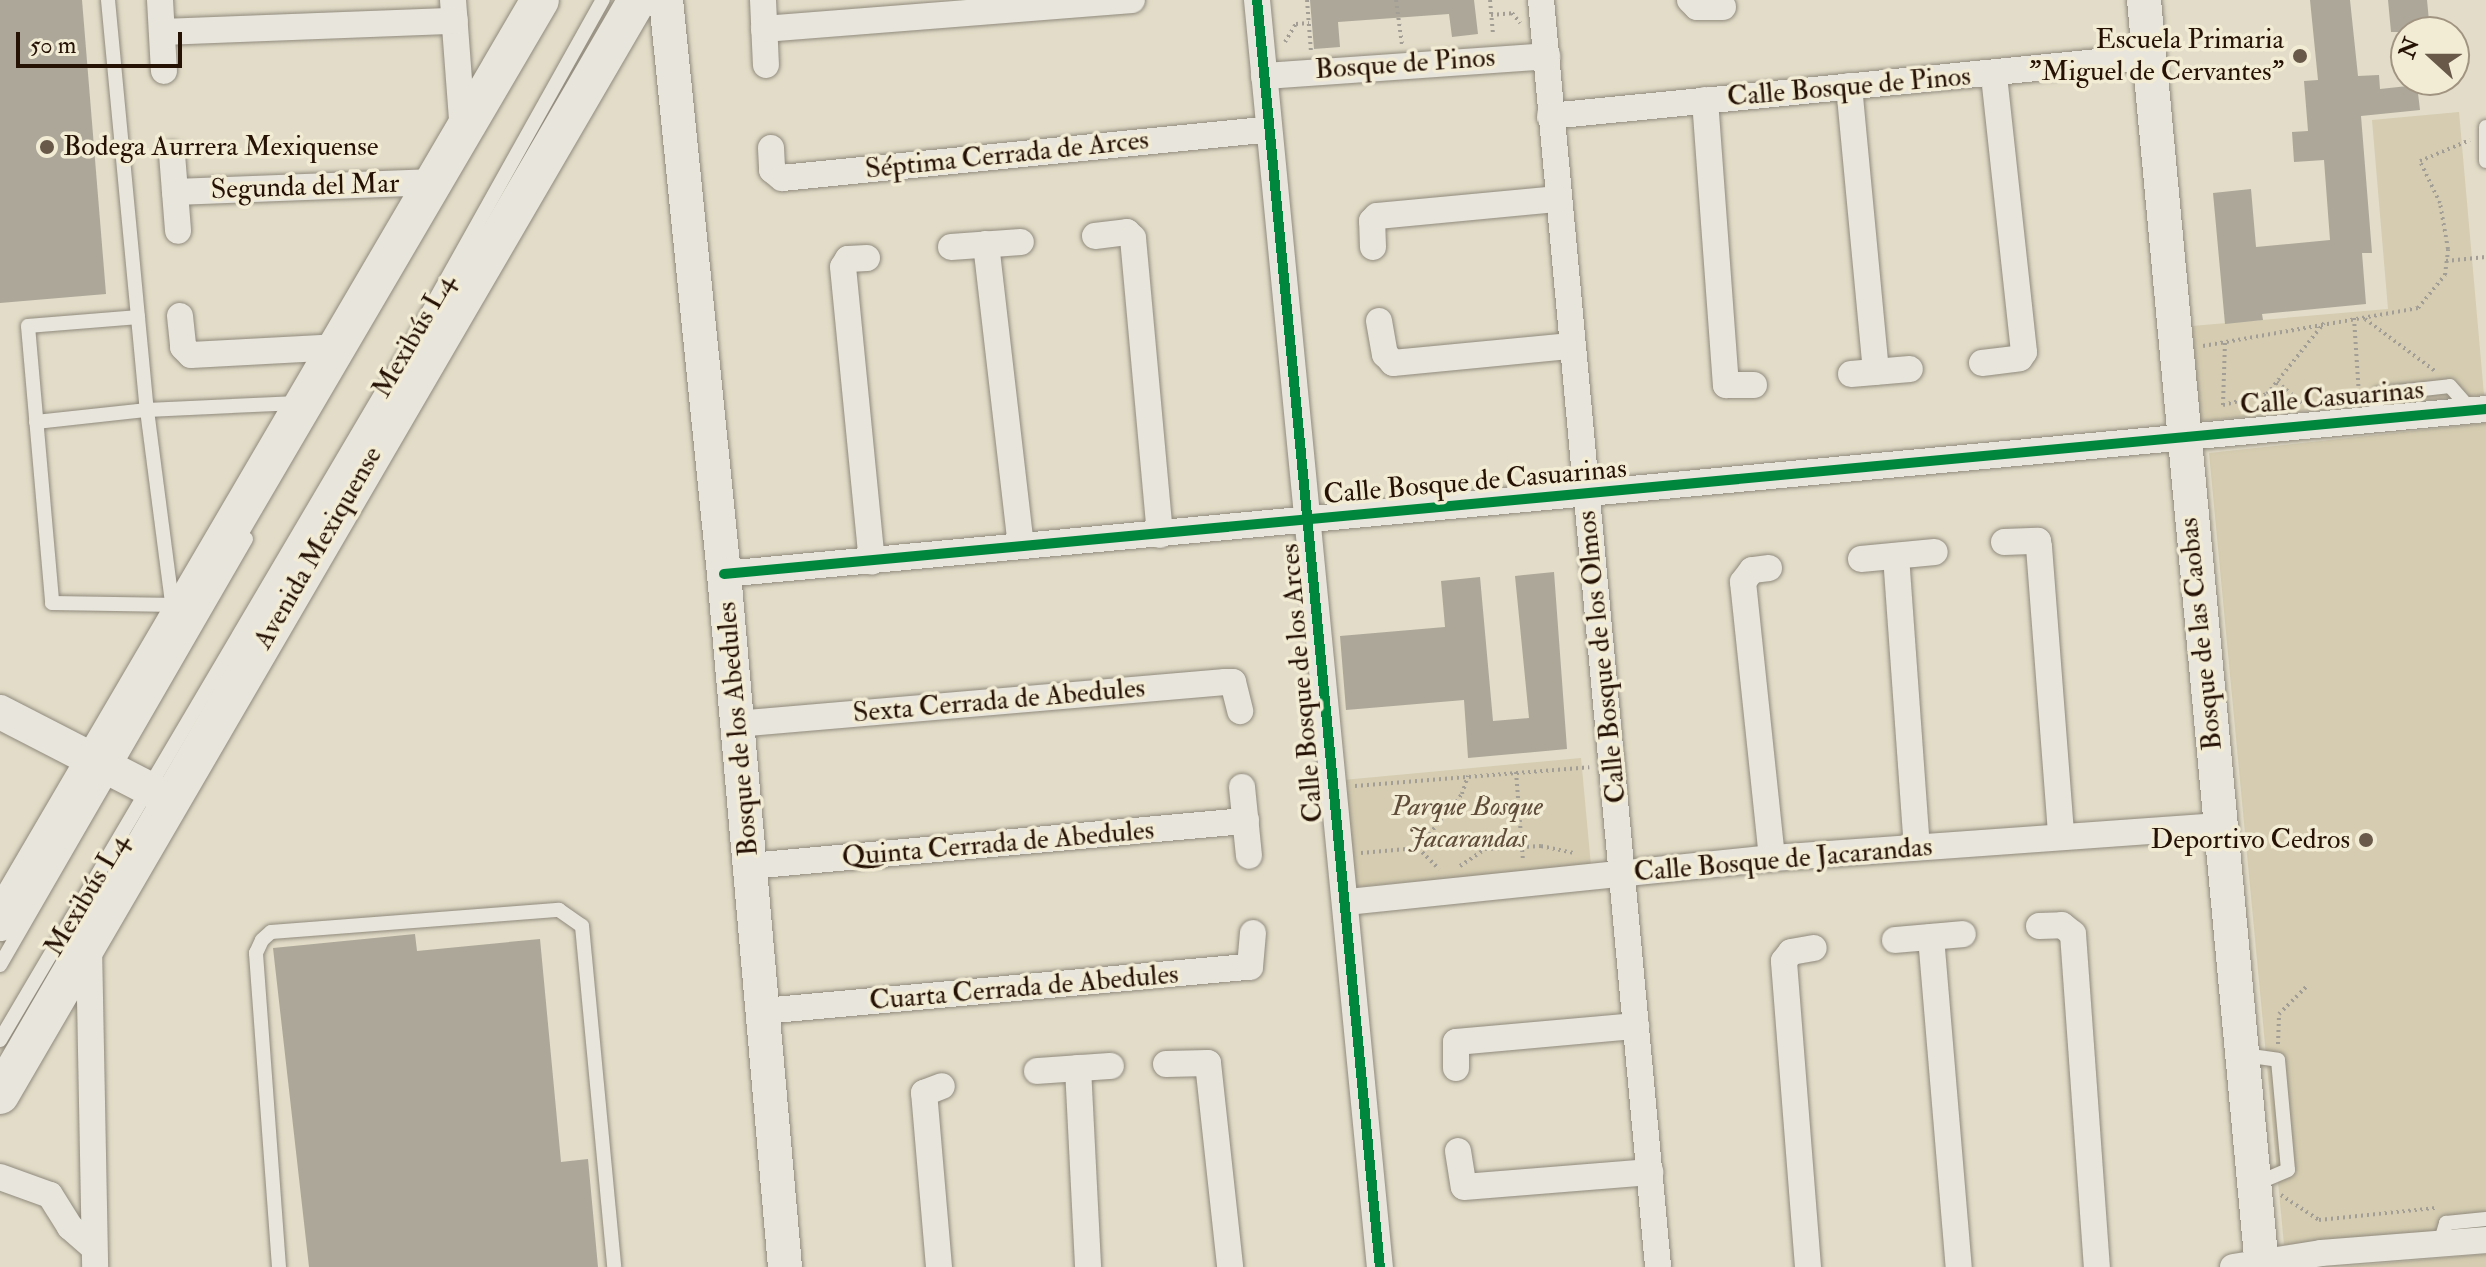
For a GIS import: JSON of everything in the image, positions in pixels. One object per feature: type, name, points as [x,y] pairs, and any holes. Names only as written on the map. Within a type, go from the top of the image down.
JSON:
[{"type":"main road","points":[[0,922],[103,765],[179,605],[307,403],[347,355],[471,141],[540,0]]},
{"type":"main road","name":"Avenida Mexiquense","points":[[0,1095],[89,942],[160,795],[637,0]]},
{"type":"street","points":[[160,0],[164,71]]},
{"type":"street","name":"Bosque de los Abedules","points":[[666,0],[724,574],[785,1267]]},
{"type":"street","points":[[763,0],[766,65]]},
{"type":"street","points":[[764,29],[1132,0]]},
{"type":"street","name":"Calle Bosque de los Arces","points":[[1257,0],[1311,521],[1380,1267]]},
{"type":"street","name":"Calle Bosque de los Olmos","points":[[1541,0],[1556,199],[1623,874],[1658,1267]]},
{"type":"street","points":[[1690,0],[1697,7],[1723,7]]},
{"type":"street","name":"Bosque de las Caobas","points":[[2144,0],[2173,349],[2253,1187],[2252,1266]]},
{"type":"street","points":[[162,32],[454,10],[471,141]]},
{"type":"street","name":"Bosque de Pinos","points":[[1264,76],[1313,70],[1547,56]]},
{"type":"street","name":"Calle Bosque de Pinos","points":[[1550,116],[2149,57]]},
{"type":"street","points":[[1982,363],[2020,358],[2024,352],[1994,74]]},
{"type":"street","points":[[1849,86],[1863,373],[1910,369]]},
{"type":"street","points":[[1705,100],[1726,385],[1754,385]]},
{"type":"street","name":"Séptima Cerrada de Arces","points":[[771,148],[772,170],[782,178],[1269,129]]},
{"type":"street","name":"Segunda del Mar","points":[[172,154],[178,231]]},
{"type":"street","name":"Segunda del Mar","points":[[175,192],[446,184]]},
{"type":"street","points":[[1373,247],[1377,216],[1556,199]]},
{"type":"street","points":[[1095,236],[1127,232],[1133,238],[1160,535]]},
{"type":"street","points":[[951,247],[1021,242]]},
{"type":"street","points":[[986,244],[1021,546]]},
{"type":"street","points":[[867,258],[848,259],[843,267],[872,562]]},
{"type":"street","points":[[180,316],[183,347],[191,355],[347,355]]},
{"type":"street","points":[[1379,321],[1385,354],[1393,363],[1571,346]]},
{"type":"street","name":"Calle Casuarinas","points":[[2182,438],[2226,431],[2479,410]]},
{"type":"street","name":"Calle Bosque de Casuarinas","points":[[724,574],[2182,438]]},
{"type":"street","points":[[2004,542],[2038,541],[2061,835]]},
{"type":"street","points":[[1861,559],[1935,552]]},
{"type":"street","points":[[1896,556],[1917,847]]},
{"type":"street","points":[[1769,568],[1752,570],[1743,582],[1772,858]]},
{"type":"street","name":"Sexta Cerrada de Abedules","points":[[736,724],[1225,682],[1233,682],[1238,691],[1240,711]]},
{"type":"street","points":[[0,712],[160,795]]},
{"type":"street","points":[[1242,787],[1249,856]]},
{"type":"street","name":"Quinta Cerrada de Abedules","points":[[750,866],[1246,821]]},
{"type":"street","name":"Calle Bosque de Jacarandas","points":[[1347,902],[1772,858],[2220,826]]},
{"type":"street","points":[[2039,926],[2070,928],[2073,934],[2097,1267]]},
{"type":"street","name":"Cuarta Cerrada de Abedules","points":[[763,1011],[1250,967],[1253,933]]},
{"type":"street","points":[[1895,940],[1963,934]]},
{"type":"street","points":[[1931,937],[1959,1267]]},
{"type":"street","points":[[89,942],[94,1257]]},
{"type":"street","points":[[1808,1267],[1784,961],[1791,952],[1814,948]]},
{"type":"street","points":[[1456,1068],[1456,1042],[1636,1026]]},
{"type":"street","points":[[1166,1064],[1208,1063],[1230,1267]]},
{"type":"street","points":[[1037,1071],[1111,1066]]},
{"type":"street","points":[[1078,1068],[1088,1267]]},
{"type":"street","points":[[939,1267],[924,1093],[942,1086]]},
{"type":"street","points":[[1458,1151],[1464,1187],[1650,1172]]},
{"type":"street","points":[[0,1177],[50,1195],[94,1257]]},
{"type":"street","points":[[2252,1266],[2321,1253],[2486,1240]]},
{"type":"lane","points":[[108,0],[147,410],[179,605],[52,603],[28,326],[138,317]]},
{"type":"lane","name":"Mexibús L4","points":[[0,1040],[160,795],[603,0]]},
{"type":"lane","points":[[2485,131],[2486,161]]},
{"type":"lane","points":[[36,422],[147,410],[307,403]]},
{"type":"lane","name":"Mexibús L4","points":[[0,965],[103,765],[253,527]]},
{"type":"lane","points":[[279,1267],[256,953],[262,940],[271,932],[559,910],[582,926],[614,1267]]},
{"type":"lane","points":[[2241,1055],[2278,1060],[2288,1170],[2253,1187]]},
{"type":"lane","points":[[2440,1244],[2446,1223],[2486,1219]]},
{"type":"path","points":[[1307,0],[1313,70]]},
{"type":"path","points":[[1396,0],[1405,66]]},
{"type":"path","points":[[1490,0],[1495,58]]},
{"type":"path","points":[[2173,349],[2225,343],[2325,321],[2418,308],[2445,275],[2446,261],[2440,203],[2420,161],[2485,131]]},
{"type":"path","points":[[2446,261],[2486,257]]},
{"type":"path","points":[[2363,317],[2437,372]]},
{"type":"path","points":[[2354,318],[2367,420]]},
{"type":"path","points":[[2223,405],[2267,394],[2325,321]]},
{"type":"path","points":[[2225,343],[2223,405],[2226,431]]},
{"type":"path","points":[[1336,787],[1611,765]]},
{"type":"path","points":[[1516,772],[1524,884]]},
{"type":"path","points":[[1342,855],[1418,848],[1462,794],[1468,776]]},
{"type":"path","points":[[1459,867],[1485,849],[1521,847],[1574,853],[1623,874]]},
{"type":"path","points":[[2278,1060],[2279,1014],[2307,986]]},
{"type":"path","points":[[2253,1187],[2290,1197],[2319,1220],[2440,1208]]},
{"type":"green space","points":[[2459,112],[2484,395],[2200,421],[2192,326],[2388,309],[2372,120]]},
{"type":"green space","name":"Deportivo Cedros","points":[[2486,423],[2486,1228],[2284,1245],[2209,453]]},
{"type":"green space","name":"Parque Bosque Jacarandas","points":[[1581,758],[1591,866],[1353,887],[1343,780]]},
{"type":"green space","points":[[2486,1254],[2486,1267],[2340,1267]]},
{"type":"building","name":"Bodega Aurrera Mexiquense","points":[[0,0],[82,0],[106,294],[0,303]]},
{"type":"building","points":[[1310,0],[1474,0],[1478,34],[1452,37],[1449,14],[1338,22],[1340,47],[1314,49]]},
{"type":"building","points":[[2310,0],[2350,0],[2358,76],[2379,75],[2380,89],[2390,88],[2390,96],[2418,96],[2420,110],[2361,116],[2372,253],[2362,253],[2366,304],[2262,314],[2263,320],[2225,324],[2213,193],[2251,189],[2256,247],[2330,240],[2324,160],[2294,162],[2292,132],[2308,131],[2304,81],[2318,80]]},
{"type":"building","points":[[2388,0],[2427,0],[2428,16],[2390,16],[2390,21]]},
{"type":"building","points":[[1554,572],[1567,749],[1468,758],[1464,700],[1346,710],[1340,636],[1445,627],[1441,581],[1480,577],[1493,721],[1529,718],[1515,576]]},
{"type":"building","points":[[415,934],[417,951],[540,939],[561,1162],[588,1159],[598,1267],[309,1267],[273,948]]},
{"type":"cycle path","points":[[1257,0],[1380,1267]]},
{"type":"cycle path","points":[[724,574],[2486,409]]},
{"type":"place","name":"Escuela Primaria \"Miguel de Cervantes\"","points":[[2300,56]]},
{"type":"place","name":"Bodega Aurrera Mexiquense","points":[[47,147]]},
{"type":"place","name":"Deportivo Cedros","points":[[2366,840]]}]
